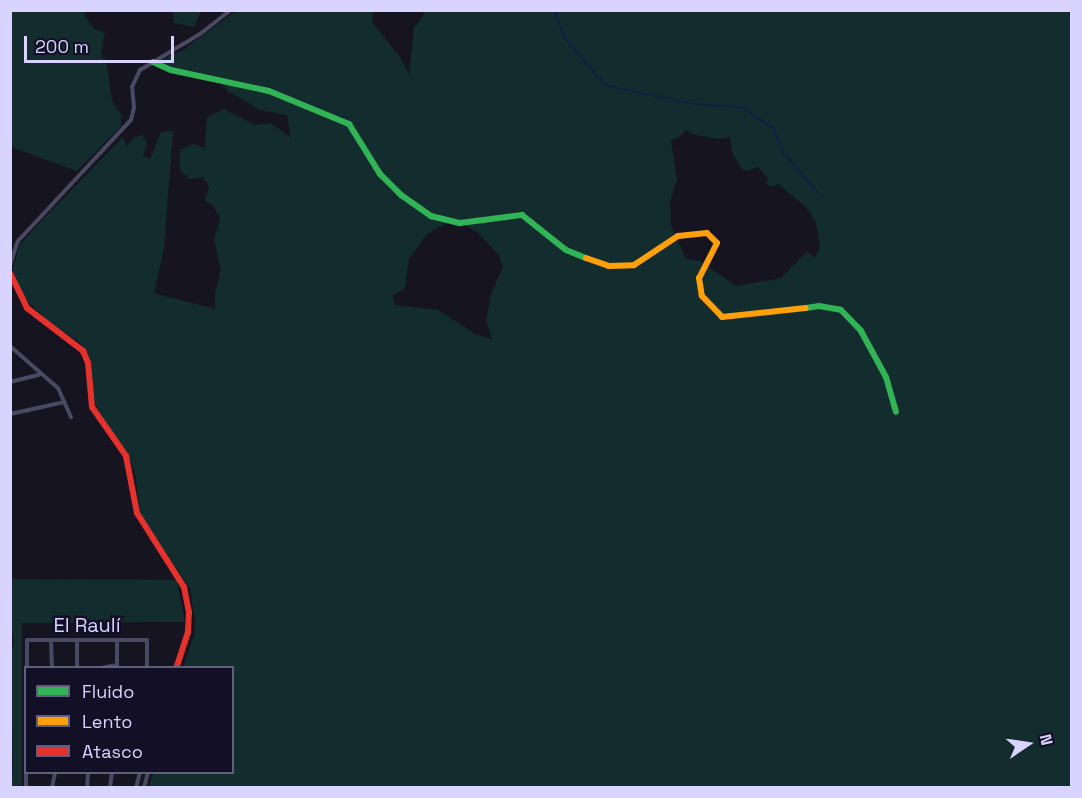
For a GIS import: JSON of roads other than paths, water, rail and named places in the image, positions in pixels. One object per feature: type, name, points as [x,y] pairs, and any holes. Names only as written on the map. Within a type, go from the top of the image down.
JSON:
[{"type":"street","points":[[10,265],[18,241],[131,120],[134,108],[134,79],[144,66],[200,34],[231,10]]},
{"type":"street","points":[[153,62],[171,70],[269,91],[320,110],[349,124],[380,174],[401,195],[431,216],[460,223],[522,215],[566,250],[609,266],[634,265],[678,236],[706,233],[717,243],[699,278],[702,296],[722,317],[819,306],[841,310],[861,331],[873,349],[886,377],[896,412]]},
{"type":"street","points":[[10,273],[14,286],[27,308],[83,351],[88,363],[92,407],[126,456],[138,517],[184,586],[189,612],[188,632],[177,666]]},
{"type":"street","points":[[10,346],[58,388],[71,417]]},
{"type":"street","points":[[10,354],[16,352]]},
{"type":"street","points":[[10,382],[40,374]]},
{"type":"street","points":[[10,414],[65,402]]},
{"type":"street","name":"El Raulí","points":[[27,666],[27,640],[147,640],[147,666]]},
{"type":"street","points":[[51,640],[52,666]]},
{"type":"street","points":[[77,640],[77,666]]},
{"type":"street","points":[[117,640],[117,666]]},
{"type":"waterway","points":[[554,10],[565,37],[605,85],[693,104],[744,108],[775,130],[783,151],[818,193]]}]
